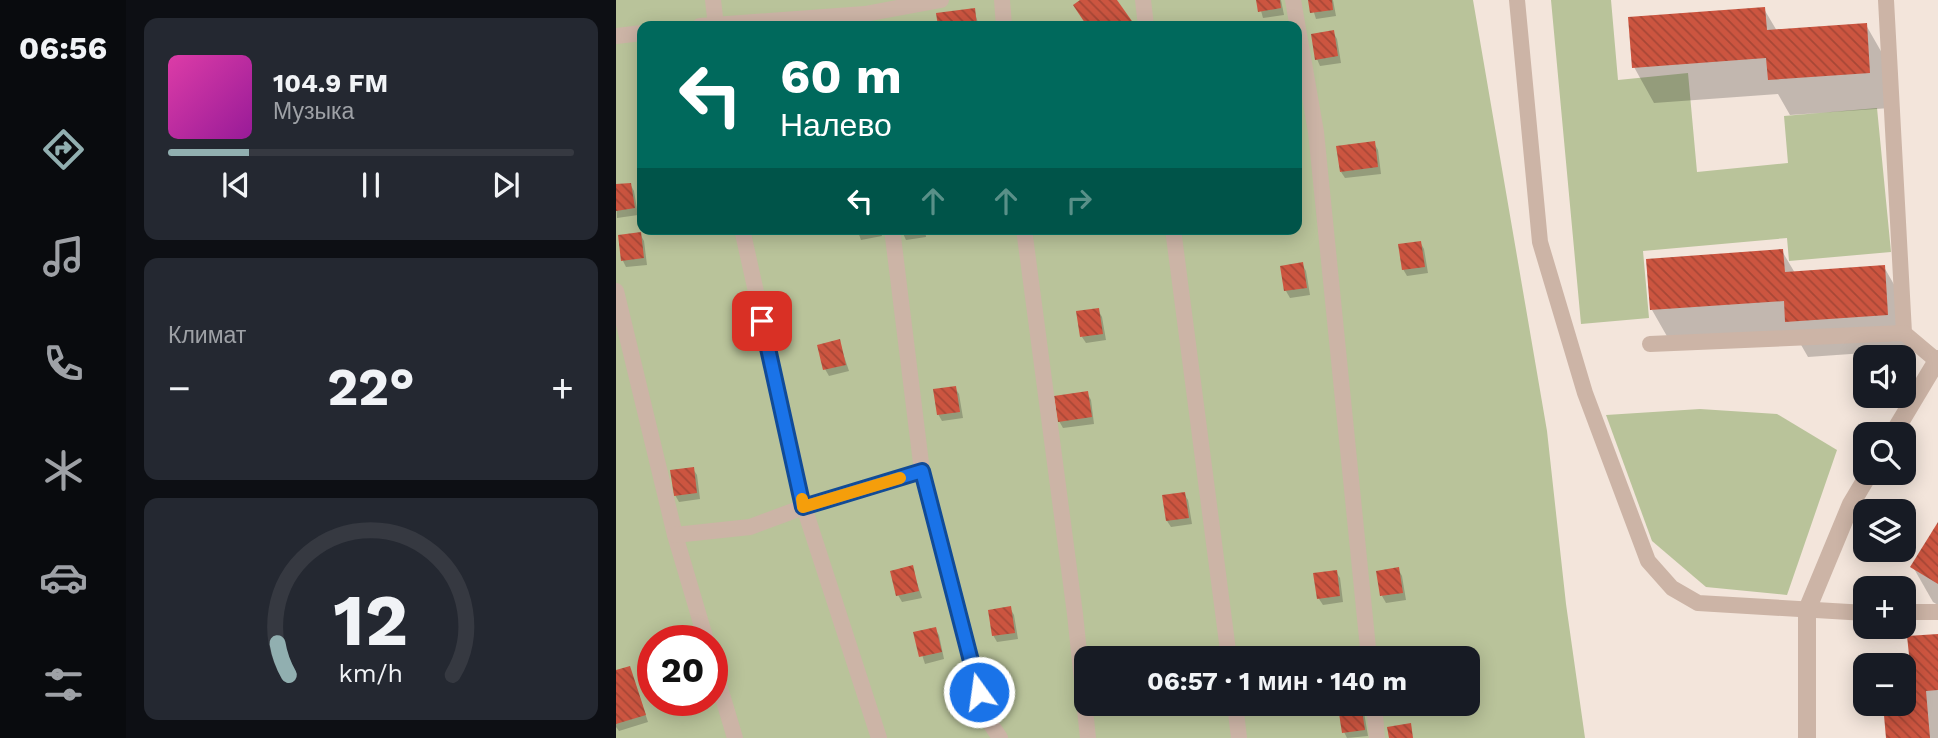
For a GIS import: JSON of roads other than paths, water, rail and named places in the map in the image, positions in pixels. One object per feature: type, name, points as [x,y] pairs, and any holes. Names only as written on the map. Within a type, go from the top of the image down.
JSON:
[{"type":"street","points":[[1900,422],[1937,360]]},
{"type":"street","points":[[1807,738],[1807,610],[1851,504],[1862,485]]},
{"type":"lane","points":[[711,21],[712,0]]},
{"type":"lane","points":[[770,21],[864,13],[941,0]]},
{"type":"lane","points":[[1002,0],[1004,21]]},
{"type":"lane","points":[[1143,0],[1145,21]]},
{"type":"lane","points":[[1293,0],[1297,21]]},
{"type":"lane","points":[[1517,0],[1541,242],[1586,393],[1648,561],[1672,588],[1698,603],[1853,612]]},
{"type":"lane","points":[[1886,0],[1904,333]]},
{"type":"lane","points":[[616,36],[637,34]]},
{"type":"lane","points":[[1302,52],[1316,132],[1368,646]]},
{"type":"lane","points":[[743,235],[803,507],[879,738]]},
{"type":"lane","points":[[893,235],[922,471],[985,717],[1000,738]]},
{"type":"lane","points":[[1025,235],[1075,614],[1088,738]]},
{"type":"lane","points":[[1174,235],[1227,646]]},
{"type":"lane","points":[[616,291],[675,535],[702,625]]},
{"type":"lane","points":[[1650,344],[1904,333],[1937,360]]},
{"type":"lane","points":[[675,535],[750,527],[803,507],[922,471]]},
{"type":"lane","points":[[1916,612],[1938,612]]},
{"type":"lane","points":[[728,715],[735,738]]},
{"type":"lane","points":[[1236,716],[1239,738]]},
{"type":"lane","points":[[1375,716],[1377,738]]}]
